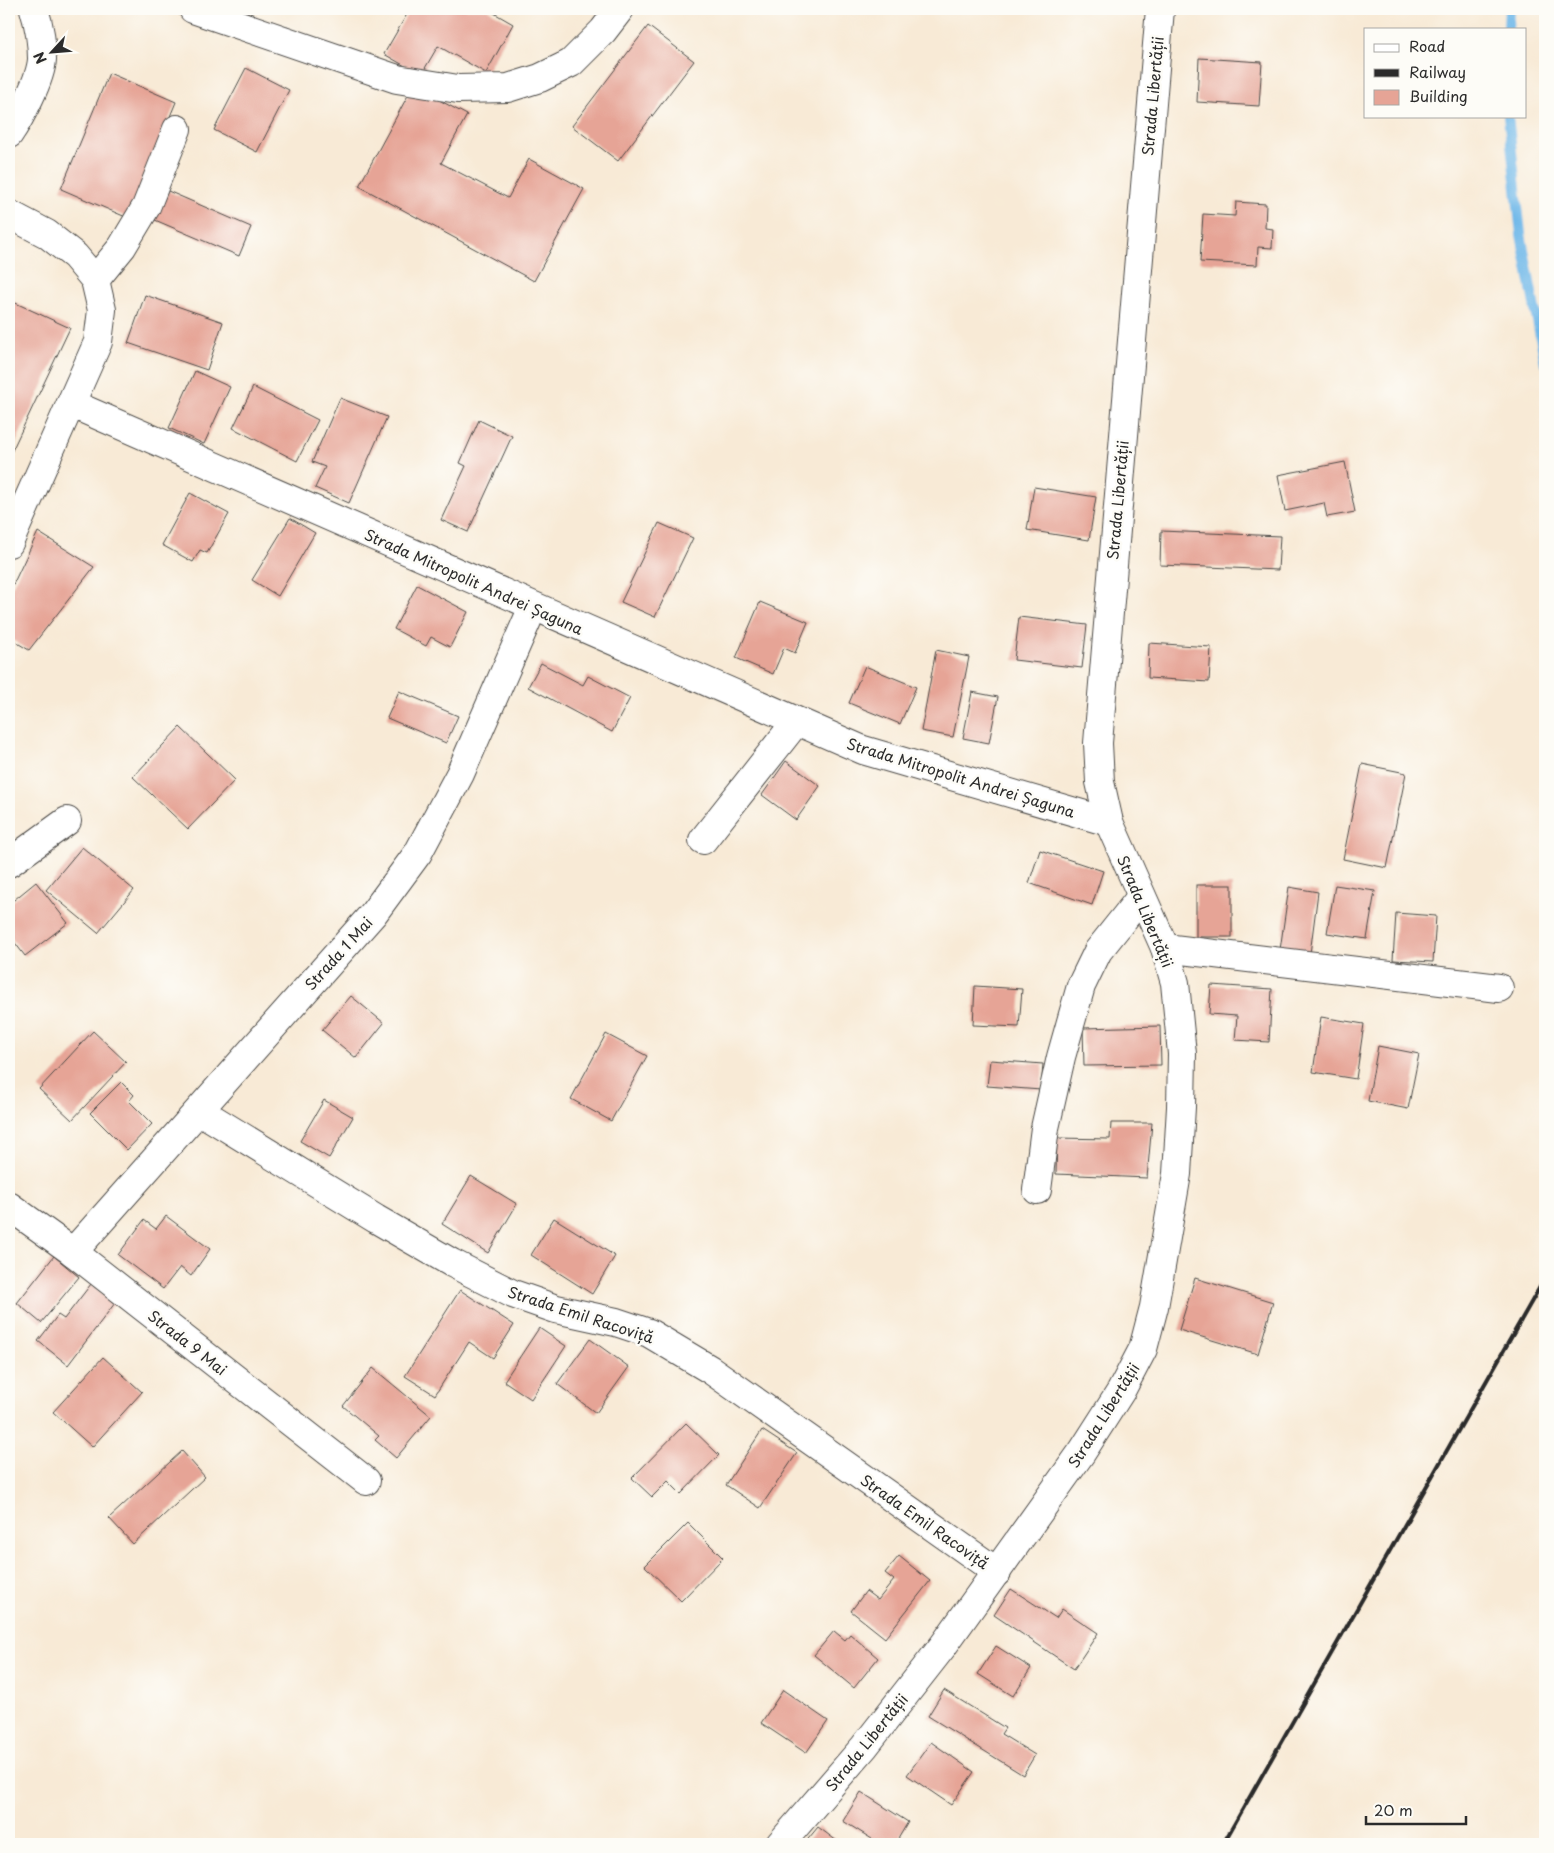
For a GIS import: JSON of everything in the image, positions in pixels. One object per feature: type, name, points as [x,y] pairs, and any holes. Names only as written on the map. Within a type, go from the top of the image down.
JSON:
[{"type":"street","points":[[9,134],[30,96],[42,61],[40,28],[34,9]]},
{"type":"street","points":[[194,9],[397,79],[458,89],[508,88],[540,78],[570,63],[603,32],[620,9]]},
{"type":"street","name":"Strada Libertății","points":[[780,1844],[864,1747],[943,1646],[1087,1445],[1121,1391],[1143,1349],[1154,1307],[1167,1238],[1176,1174],[1182,1107],[1179,1020],[1175,983],[1165,948],[1109,822],[1100,782],[1098,743],[1160,9]]},
{"type":"street","points":[[95,280],[122,247],[146,207],[176,128]]},
{"type":"street","points":[[9,214],[47,234],[75,256],[95,280],[102,310],[98,342],[9,543]]},
{"type":"street","name":"Strada Mitropolit Andrei Șaguna","points":[[72,404],[863,750],[1109,822]]},
{"type":"street","name":"Strada 1 Mai","points":[[73,1252],[200,1112],[373,914],[418,853],[460,774],[533,607]]},
{"type":"street","points":[[703,840],[796,722]]},
{"type":"street","points":[[9,863],[67,821]]},
{"type":"street","points":[[1037,1190],[1047,1119],[1061,1057],[1081,986],[1098,951],[1141,897]]},
{"type":"street","points":[[1165,948],[1499,988]]},
{"type":"street","name":"Strada Emil Racoviță","points":[[200,1112],[384,1224],[452,1263],[513,1294],[556,1308],[616,1322],[649,1333],[710,1370],[997,1572]]},
{"type":"street","name":"Strada 9 Mai","points":[[9,1206],[73,1252],[366,1481]]},
{"type":"building","points":[[410,9],[487,9],[513,24],[486,73],[438,46],[421,75],[384,54]]},
{"type":"building","points":[[648,26],[694,61],[618,161],[572,126]]},
{"type":"building","points":[[1199,58],[1262,62],[1259,106],[1197,102]]},
{"type":"building","points":[[246,68],[289,90],[257,152],[214,130]]},
{"type":"building","points":[[109,73],[176,102],[128,218],[61,189]]},
{"type":"building","points":[[413,86],[467,115],[441,163],[508,198],[529,159],[584,189],[534,281],[359,186]]},
{"type":"building","points":[[168,191],[251,227],[239,256],[155,220]]},
{"type":"building","points":[[1236,202],[1266,204],[1265,228],[1273,229],[1272,248],[1258,247],[1257,265],[1200,262],[1203,214],[1235,216]]},
{"type":"building","points":[[145,295],[223,322],[207,370],[128,343]]},
{"type":"building","points":[[9,300],[70,328],[9,457]]},
{"type":"building","points":[[195,371],[230,387],[204,444],[169,428]]},
{"type":"building","points":[[253,387],[318,420],[297,461],[233,428]]},
{"type":"building","points":[[340,398],[387,417],[349,503],[315,488],[325,467],[312,462]]},
{"type":"building","points":[[479,420],[512,436],[468,532],[441,520],[466,466],[460,463]]},
{"type":"building","points":[[1345,462],[1355,512],[1327,517],[1324,503],[1285,511],[1278,475]]},
{"type":"building","points":[[1034,487],[1096,497],[1089,540],[1027,530]]},
{"type":"building","points":[[190,493],[229,514],[207,553],[200,550],[193,562],[162,545]]},
{"type":"building","points":[[290,518],[315,533],[278,596],[252,580]]},
{"type":"building","points":[[659,523],[693,538],[655,617],[621,602]]},
{"type":"building","points":[[1161,531],[1280,536],[1278,570],[1160,565]]},
{"type":"building","points":[[38,532],[94,567],[29,650],[9,638],[9,593]]},
{"type":"building","points":[[417,585],[468,612],[450,647],[431,637],[426,646],[394,629]]},
{"type":"building","points":[[760,602],[808,622],[795,653],[784,648],[773,674],[736,658]]},
{"type":"building","points":[[1019,617],[1087,625],[1082,668],[1014,660]]},
{"type":"building","points":[[1149,643],[1211,647],[1209,682],[1148,678]]},
{"type":"building","points":[[936,650],[969,657],[953,737],[921,731]]},
{"type":"building","points":[[541,663],[583,685],[588,676],[630,698],[612,732],[528,687]]},
{"type":"building","points":[[865,666],[916,687],[900,724],[849,703]]},
{"type":"building","points":[[399,691],[458,716],[446,743],[387,718]]},
{"type":"building","points":[[972,692],[998,697],[989,743],[963,738]]},
{"type":"building","points":[[180,727],[235,780],[188,829],[133,777]]},
{"type":"building","points":[[786,761],[820,786],[796,820],[762,795]]},
{"type":"building","points":[[1362,764],[1406,773],[1387,868],[1343,859]]},
{"type":"building","points":[[82,847],[134,890],[98,933],[46,890]]},
{"type":"building","points":[[1040,850],[1103,871],[1092,905],[1029,883]]},
{"type":"building","points":[[36,882],[68,923],[25,956],[9,935],[9,904]]},
{"type":"building","points":[[1196,885],[1232,885],[1232,937],[1196,937]]},
{"type":"building","points":[[1335,885],[1375,891],[1367,939],[1327,933]]},
{"type":"building","points":[[1289,887],[1318,892],[1310,954],[1280,950]]},
{"type":"building","points":[[1396,913],[1436,916],[1433,962],[1393,960]]},
{"type":"building","points":[[1211,985],[1272,989],[1269,1042],[1235,1040],[1237,1016],[1209,1014]]},
{"type":"building","points":[[975,986],[1022,989],[1019,1027],[973,1025]]},
{"type":"building","points":[[351,996],[384,1023],[356,1058],[322,1030]]},
{"type":"building","points":[[1321,1017],[1364,1024],[1356,1079],[1313,1072]]},
{"type":"building","points":[[1160,1026],[1161,1065],[1084,1066],[1083,1028]]},
{"type":"building","points":[[93,1031],[126,1062],[72,1120],[39,1089]]},
{"type":"building","points":[[606,1034],[647,1056],[611,1121],[571,1099]]},
{"type":"building","points":[[1378,1046],[1419,1054],[1408,1109],[1368,1101]]},
{"type":"building","points":[[990,1060],[1043,1064],[1041,1090],[987,1086]]},
{"type":"building","points":[[121,1082],[134,1095],[129,1101],[152,1124],[127,1150],[90,1113]]},
{"type":"building","points":[[324,1100],[353,1117],[329,1158],[300,1141]]},
{"type":"building","points":[[1111,1123],[1152,1123],[1147,1178],[1056,1174],[1057,1138],[1110,1139]]},
{"type":"building","points":[[471,1176],[517,1204],[488,1253],[442,1224]]},
{"type":"building","points":[[166,1216],[210,1249],[191,1276],[180,1267],[163,1289],[118,1255],[144,1220],[156,1229]]},
{"type":"building","points":[[554,1218],[615,1256],[592,1294],[531,1255]]},
{"type":"building","points":[[54,1256],[79,1277],[41,1323],[17,1303]]},
{"type":"building","points":[[1195,1278],[1273,1302],[1258,1354],[1179,1330]]},
{"type":"building","points":[[91,1284],[115,1303],[68,1365],[38,1341],[58,1315],[64,1319]]},
{"type":"building","points":[[460,1290],[514,1325],[493,1358],[469,1342],[435,1395],[405,1376]]},
{"type":"building","points":[[539,1328],[566,1346],[531,1399],[504,1381]]},
{"type":"building","points":[[590,1339],[629,1367],[596,1413],[557,1384]]},
{"type":"building","points":[[103,1357],[142,1392],[92,1447],[53,1412]]},
{"type":"building","points":[[373,1368],[431,1416],[396,1458],[375,1440],[379,1436],[343,1406]]},
{"type":"building","points":[[686,1423],[719,1455],[681,1494],[668,1481],[652,1497],[632,1478]]},
{"type":"building","points":[[762,1430],[797,1453],[760,1508],[726,1485]]},
{"type":"building","points":[[182,1451],[205,1477],[133,1544],[109,1518]]},
{"type":"building","points":[[688,1523],[723,1558],[681,1601],[645,1566]]},
{"type":"building","points":[[899,1556],[930,1581],[885,1638],[851,1611],[866,1591],[878,1600],[894,1580],[885,1573]]},
{"type":"building","points":[[1011,1589],[1056,1618],[1062,1609],[1098,1633],[1074,1669],[994,1615]]},
{"type":"building","points":[[834,1631],[845,1640],[850,1634],[878,1658],[854,1688],[814,1655]]},
{"type":"building","points":[[996,1646],[1031,1668],[1013,1696],[978,1674]]},
{"type":"building","points":[[783,1690],[828,1721],[806,1753],[761,1723]]},
{"type":"building","points":[[944,1690],[1005,1728],[1001,1734],[1035,1755],[1023,1775],[928,1716]]},
{"type":"building","points":[[931,1742],[974,1772],[951,1805],[907,1775]]},
{"type":"building","points":[[861,1792],[908,1822],[895,1844],[880,1844],[843,1821]]},
{"type":"building","points":[[818,1827],[841,1844],[804,1844]]},
{"type":"waterway","points":[[1508,28],[1509,9]]},
{"type":"waterway","points":[[1508,118],[1521,234],[1545,363]]},
{"type":"railway","points":[[1223,1844],[1545,1278]]}]
